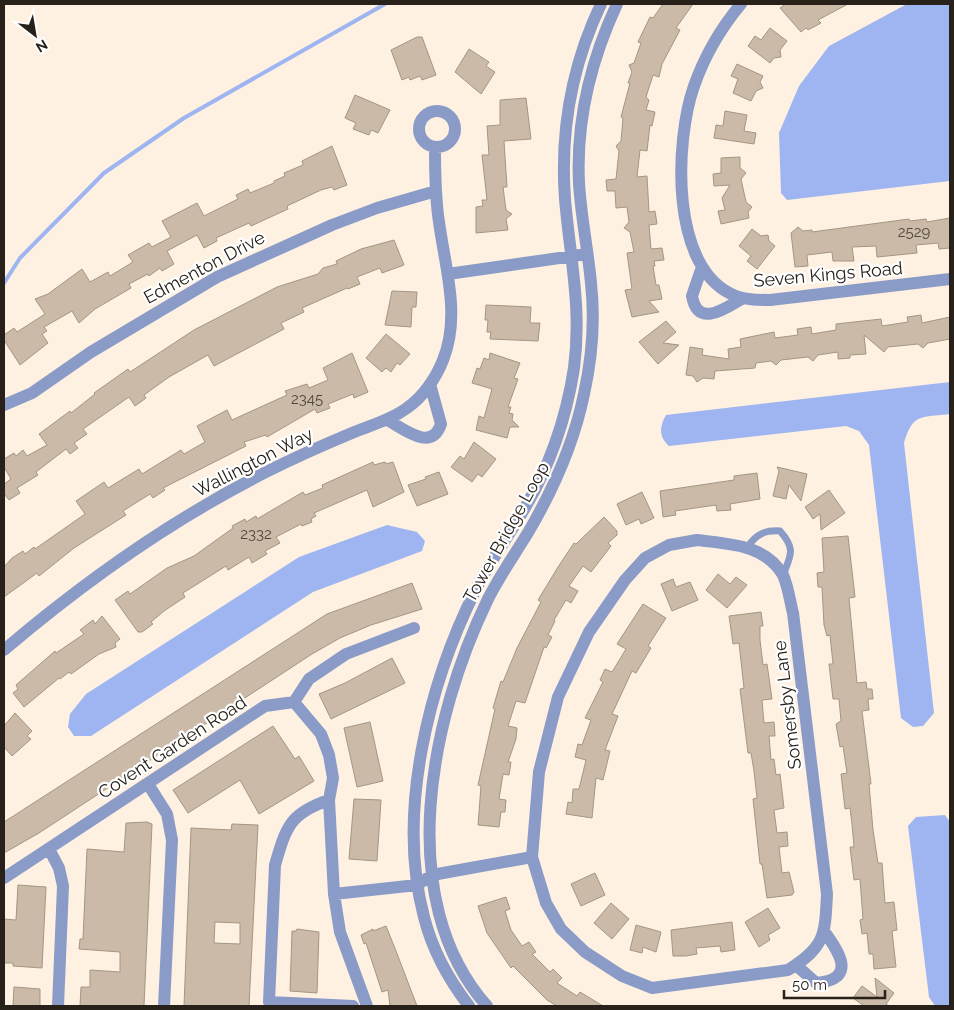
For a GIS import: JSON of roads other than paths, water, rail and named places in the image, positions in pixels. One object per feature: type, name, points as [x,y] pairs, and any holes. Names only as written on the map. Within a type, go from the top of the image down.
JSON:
[{"type":"street","name":"Tower Bridge Loop","points":[[468,1006],[437,954],[424,917],[417,885],[416,803],[422,751],[436,689],[452,643],[477,587],[520,516],[544,470],[558,436],[567,402],[577,339],[577,299],[564,180],[565,131],[577,65],[601,4]]},
{"type":"street","name":"Tower Bridge Loop","points":[[487,1006],[469,982],[449,944],[437,909],[432,875],[430,838],[434,779],[439,746],[463,656],[489,597],[540,512],[562,468],[578,421],[592,340],[592,284],[579,184],[582,119],[596,56],[617,4]]},
{"type":"street","name":"Seven Kings Road","points":[[741,4],[726,21],[704,60],[693,87],[681,147],[684,201],[690,238],[702,267],[723,289],[743,298],[770,300],[950,279]]},
{"type":"street","name":"Wallington Way","points":[[4,650],[54,607],[108,567],[216,498],[324,445],[387,420],[409,407],[430,384],[444,360],[449,342],[451,302],[439,223],[436,191],[436,147]]},
{"type":"street","name":"Edmenton Drive","points":[[4,405],[32,393],[91,352],[217,277],[332,225],[377,208],[436,191]]},
{"type":"street","points":[[448,274],[588,254]]},
{"type":"street","points":[[702,267],[692,296],[700,311],[705,314],[717,313],[743,298]]},
{"type":"street","points":[[387,420],[417,438],[429,438],[435,434],[441,424],[430,384]]},
{"type":"street","name":"Somersby Lane","points":[[697,540],[748,546],[767,558],[783,575],[793,613],[827,894],[824,932],[822,940],[807,958],[788,970],[652,988],[622,976],[585,952],[561,929],[546,903],[532,857],[539,772],[558,697],[590,632],[625,580],[644,558],[669,545],[697,540]]},
{"type":"street","points":[[366,1006],[340,932],[334,894],[329,800],[333,778],[329,754],[321,734],[294,702],[309,679],[346,654],[414,628]]},
{"type":"street","name":"Covent Garden Road","points":[[4,878],[265,706],[294,702]]},
{"type":"street","points":[[148,784],[167,814],[172,840],[164,1006]]},
{"type":"street","points":[[329,800],[298,813],[285,837],[277,858],[269,1004],[352,1006]]},
{"type":"street","points":[[49,849],[59,868],[63,886],[58,1006]]},
{"type":"street","points":[[334,894],[417,885],[432,875],[532,857]]},
{"type":"street","points":[[796,965],[816,983],[828,982],[836,976],[842,968],[842,959],[824,932]]},
{"type":"lane","points":[[748,546],[755,536],[769,530],[780,531],[789,542],[791,553],[783,575]]},
{"type":"water","points":[[907,4],[950,4],[950,181],[787,200],[781,193],[779,133],[799,86],[829,46]]},
{"type":"water","points":[[950,382],[950,414],[920,418],[915,421],[907,433],[904,443],[934,713],[923,726],[913,727],[901,718],[869,445],[859,431],[846,426],[669,446],[663,439],[661,428],[666,415]]},
{"type":"water","points":[[387,525],[417,532],[425,541],[422,551],[313,592],[91,736],[74,736],[68,727],[70,714],[86,694],[299,557]]},
{"type":"water","points":[[945,815],[950,822],[950,1006],[935,1006],[929,997],[908,826],[916,817]]},
{"type":"waterway","points":[[4,283],[20,258],[104,173],[184,118],[385,4]]}]
